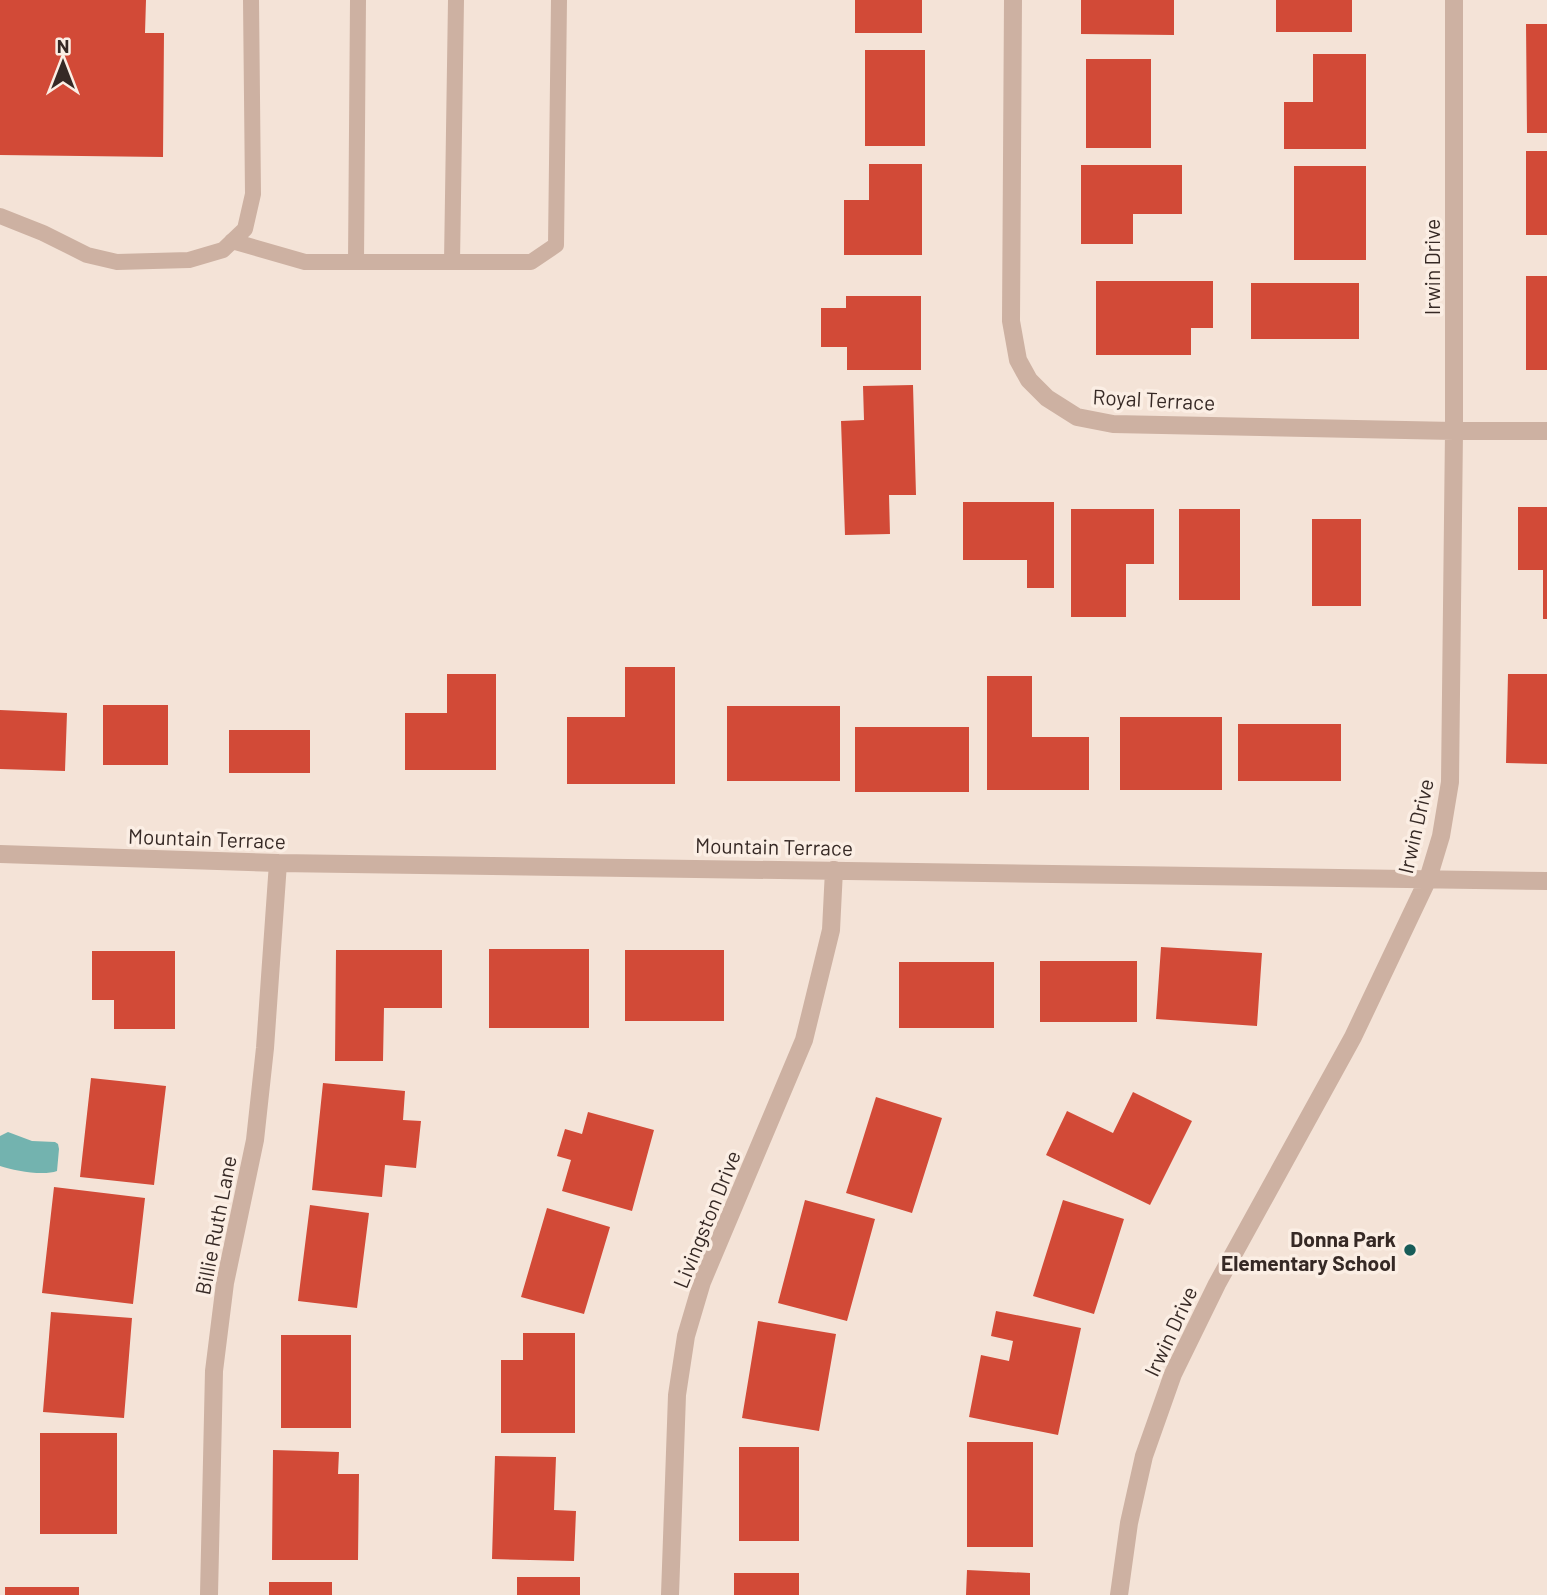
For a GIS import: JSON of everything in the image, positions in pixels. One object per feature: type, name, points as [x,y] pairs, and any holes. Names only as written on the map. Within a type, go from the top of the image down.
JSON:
[{"type":"street","name":"Royal Terrace","points":[[1013,0],[1011,321],[1018,360],[1029,380],[1047,398],[1077,417],[1113,424],[1547,431]]},
{"type":"street","name":"Irwin Drive","points":[[1119,1595],[1129,1523],[1144,1456],[1174,1374],[1217,1284],[1353,1037],[1428,878],[1441,835],[1450,782],[1454,431],[1454,0]]},
{"type":"street","name":"Mountain Terrace","points":[[0,853],[278,863],[1547,881]]},
{"type":"street","name":"Billie Ruth Lane","points":[[208,1595],[214,1371],[225,1283],[254,1140],[265,1048],[278,863]]},
{"type":"street","name":"Livingston Drive","points":[[670,1595],[677,1395],[686,1336],[702,1282],[804,1040],[831,930],[834,870]]},
{"type":"lane","points":[[0,216],[43,233],[86,256],[117,262],[189,260],[223,250],[245,229],[253,194],[251,0]]},
{"type":"lane","points":[[356,262],[358,0]]},
{"type":"lane","points":[[452,262],[456,0]]},
{"type":"lane","points":[[232,241],[305,262],[531,262],[556,245],[559,0]]},
{"type":"water","points":[[8,1132],[32,1141],[58,1144],[57,1171],[29,1172],[0,1166],[0,1136]]},
{"type":"building","points":[[0,0],[146,0],[145,33],[164,33],[163,157],[0,155]]},
{"type":"building","points":[[855,0],[922,0],[922,33],[855,33]]},
{"type":"building","points":[[1081,0],[1174,0],[1174,35],[1081,34]]},
{"type":"building","points":[[1276,0],[1352,0],[1352,32],[1276,32]]},
{"type":"building","points":[[1526,24],[1547,24],[1547,133],[1527,133]]},
{"type":"building","points":[[865,50],[925,50],[925,146],[865,146]]},
{"type":"building","points":[[1313,54],[1366,54],[1366,149],[1284,149],[1284,102],[1313,102]]},
{"type":"building","points":[[1086,59],[1151,59],[1151,148],[1086,148]]},
{"type":"building","points":[[1526,151],[1547,151],[1547,235],[1526,235]]},
{"type":"building","points":[[869,164],[922,164],[922,255],[844,255],[844,200],[869,200]]},
{"type":"building","points":[[1081,165],[1182,165],[1182,214],[1133,214],[1133,244],[1081,244]]},
{"type":"building","points":[[1294,166],[1366,166],[1366,260],[1294,260]]},
{"type":"building","points":[[1526,276],[1547,276],[1547,370],[1526,370]]},
{"type":"building","points":[[1096,281],[1213,281],[1213,328],[1191,328],[1191,355],[1096,355]]},
{"type":"building","points":[[1251,283],[1359,283],[1359,339],[1251,339]]},
{"type":"building","points":[[846,296],[921,296],[921,370],[847,370],[847,347],[821,347],[821,308],[846,308]]},
{"type":"building","points":[[913,385],[916,495],[889,495],[890,534],[845,535],[841,421],[864,420],[863,386]]},
{"type":"building","points":[[963,502],[1054,502],[1054,588],[1027,588],[1027,560],[963,560]]},
{"type":"building","points":[[1518,507],[1547,507],[1547,619],[1543,619],[1543,570],[1518,570]]},
{"type":"building","points":[[1071,509],[1154,509],[1154,564],[1126,564],[1126,617],[1071,617]]},
{"type":"building","points":[[1179,509],[1240,509],[1240,600],[1179,600]]},
{"type":"building","points":[[1312,519],[1361,519],[1361,606],[1312,606]]},
{"type":"building","points":[[625,667],[675,667],[675,784],[567,784],[567,717],[625,717]]},
{"type":"building","points":[[447,674],[496,674],[496,770],[405,770],[405,713],[447,713]]},
{"type":"building","points":[[1508,674],[1547,674],[1547,764],[1506,763]]},
{"type":"building","points":[[987,676],[1032,676],[1032,737],[1089,737],[1089,790],[987,790]]},
{"type":"building","points":[[103,705],[168,705],[168,765],[103,765]]},
{"type":"building","points":[[727,706],[840,706],[840,781],[727,781]]},
{"type":"building","points":[[0,710],[67,713],[65,771],[0,769]]},
{"type":"building","points":[[1120,717],[1222,717],[1222,790],[1120,790]]},
{"type":"building","points":[[1238,724],[1341,724],[1341,781],[1238,781]]},
{"type":"building","points":[[855,727],[969,727],[969,792],[855,792]]},
{"type":"building","points":[[229,730],[310,730],[310,773],[229,773]]},
{"type":"building","points":[[1161,947],[1262,953],[1257,1026],[1156,1019]]},
{"type":"building","points":[[489,949],[589,949],[589,1028],[489,1028]]},
{"type":"building","points":[[336,950],[442,950],[442,1008],[384,1008],[383,1061],[335,1061]]},
{"type":"building","points":[[625,950],[724,950],[724,1021],[625,1021]]},
{"type":"building","points":[[92,951],[175,951],[175,1029],[114,1029],[114,1000],[92,1000]]},
{"type":"building","points":[[1040,961],[1137,961],[1137,1022],[1040,1022]]},
{"type":"building","points":[[899,962],[994,962],[994,1028],[899,1028]]},
{"type":"building","points":[[91,1078],[166,1086],[154,1185],[80,1177]]},
{"type":"building","points":[[323,1083],[405,1091],[403,1120],[421,1121],[416,1168],[385,1165],[382,1197],[312,1190]]},
{"type":"building","points":[[1133,1092],[1192,1121],[1150,1205],[1046,1155],[1067,1111],[1113,1133]]},
{"type":"building","points":[[876,1097],[942,1118],[912,1213],[846,1193]]},
{"type":"building","points":[[588,1112],[654,1130],[632,1211],[562,1191],[571,1160],[557,1156],[565,1129],[582,1134]]},
{"type":"building","points":[[54,1187],[145,1198],[133,1304],[42,1293]]},
{"type":"building","points":[[805,1200],[875,1219],[847,1321],[778,1303]]},
{"type":"building","points":[[1063,1200],[1124,1219],[1094,1314],[1033,1296]]},
{"type":"building","points":[[310,1205],[369,1213],[357,1308],[298,1301]]},
{"type":"building","points":[[547,1208],[610,1227],[584,1314],[521,1297]]},
{"type":"building","points":[[996,1311],[1081,1328],[1058,1435],[969,1417],[981,1355],[1009,1361],[1013,1341],[991,1336]]},
{"type":"building","points":[[51,1312],[132,1318],[124,1418],[43,1412]]},
{"type":"building","points":[[758,1321],[836,1334],[819,1431],[742,1418]]},
{"type":"building","points":[[523,1333],[575,1333],[575,1433],[501,1433],[501,1360],[523,1360]]},
{"type":"building","points":[[281,1335],[351,1335],[351,1428],[281,1428]]},
{"type":"building","points":[[40,1433],[117,1433],[117,1534],[40,1534]]},
{"type":"building","points":[[967,1442],[1033,1442],[1033,1547],[967,1547]]},
{"type":"building","points":[[739,1447],[799,1447],[799,1541],[739,1541]]},
{"type":"building","points":[[273,1450],[339,1452],[338,1474],[359,1474],[358,1560],[272,1560]]},
{"type":"building","points":[[495,1456],[556,1457],[554,1510],[576,1511],[574,1561],[492,1559]]},
{"type":"building","points":[[967,1570],[1030,1573],[1030,1595],[966,1595]]},
{"type":"building","points":[[734,1573],[799,1573],[799,1595],[734,1595]]},
{"type":"building","points":[[517,1577],[580,1577],[580,1595],[517,1595]]},
{"type":"building","points":[[269,1582],[332,1582],[332,1595],[269,1595]]},
{"type":"building","points":[[5,1587],[79,1587],[79,1595],[5,1595]]},
{"type":"place","name":"Donna Park Elementary School","points":[[1410,1250]]}]
